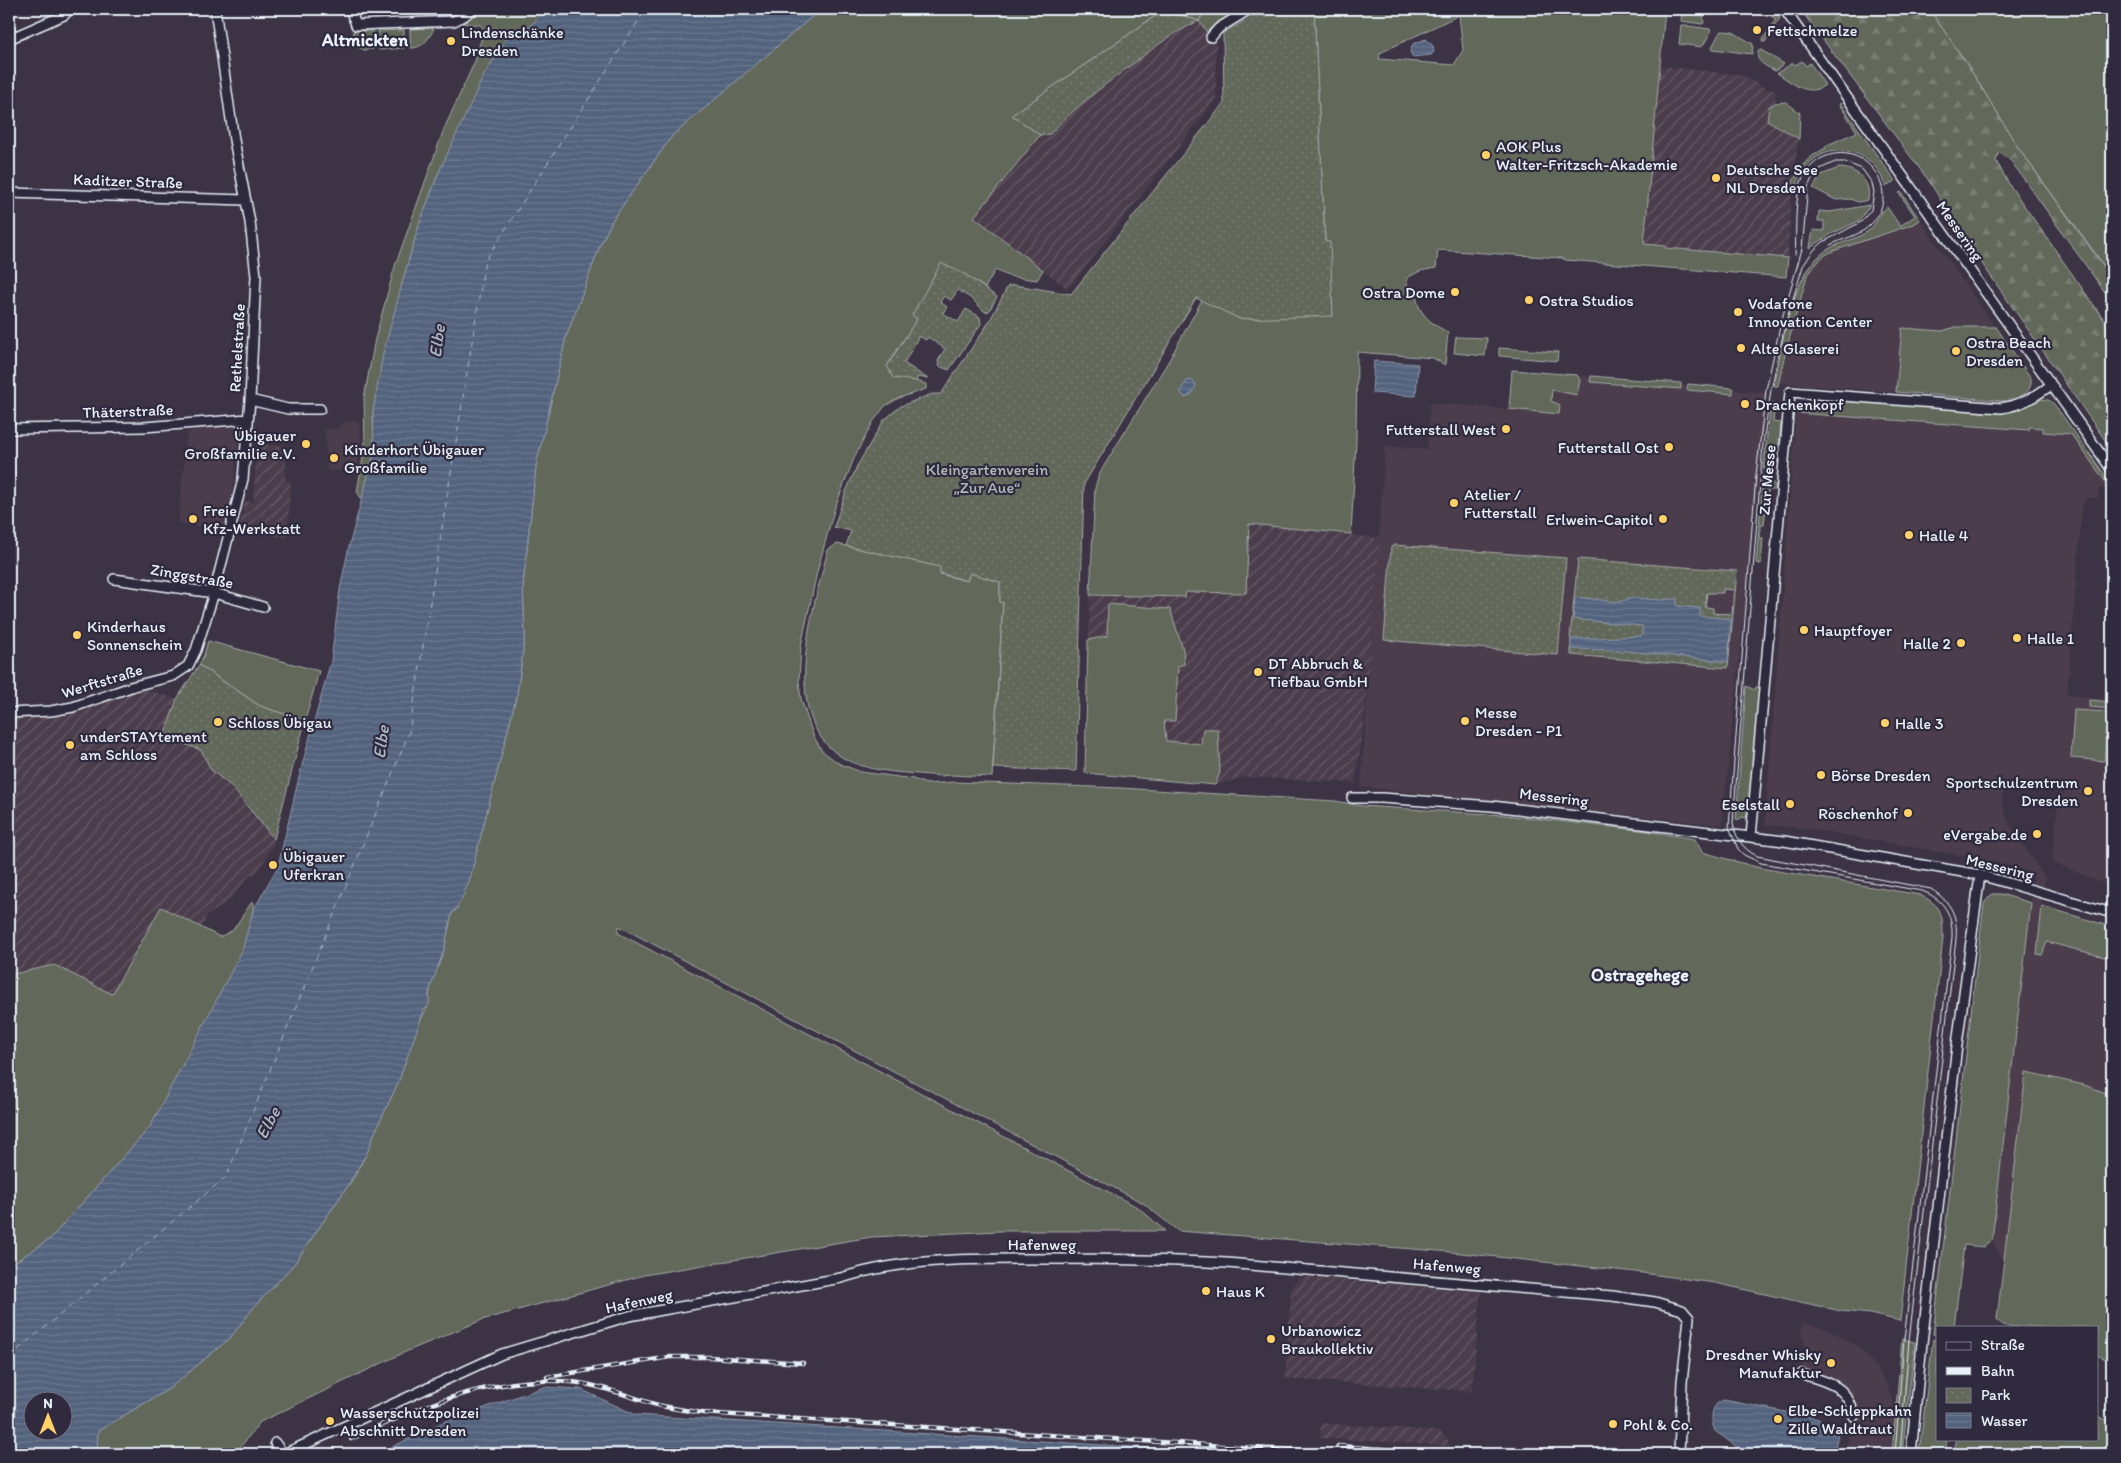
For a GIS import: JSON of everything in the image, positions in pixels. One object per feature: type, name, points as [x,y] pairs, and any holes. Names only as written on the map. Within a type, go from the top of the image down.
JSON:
[{"type":"street","points":[[9,39],[64,15],[70,9]]},
{"type":"street","name":"Rethelstraße","points":[[173,676],[188,666],[196,650],[214,593],[242,479],[250,400],[256,276],[246,200],[234,140],[215,9]]},
{"type":"street","points":[[350,9],[356,25],[454,21],[472,9]]},
{"type":"street","points":[[1211,37],[1219,28],[1250,9]]},
{"type":"street","name":"Messering","points":[[1784,9],[2112,470]]},
{"type":"street","name":"Kaditzer Straße","points":[[9,193],[246,200]]},
{"type":"street","name":"Zur Messe","points":[[1751,837],[1790,392],[2001,408],[2016,406],[2028,401],[2051,385]]},
{"type":"street","points":[[250,400],[288,409],[320,409]]},
{"type":"street","name":"Thäterstraße","points":[[9,429],[163,426],[248,419]]},
{"type":"street","points":[[9,429],[9,440]]},
{"type":"street","name":"Zinggstraße","points":[[114,579],[214,593],[263,607]]},
{"type":"street","name":"Werftstraße","points":[[9,714],[51,711],[73,707],[134,686],[173,676]]},
{"type":"street","name":"Messering","points":[[1352,798],[1391,798],[1492,806],[1751,837],[1980,875],[2112,914]]},
{"type":"street","points":[[1911,1454],[1922,1343],[1980,875]]},
{"type":"street","name":"Hafenweg","points":[[275,1442],[283,1454],[502,1354],[629,1316],[841,1278],[867,1270],[904,1263],[996,1259],[1168,1260],[1227,1263],[1612,1296],[1655,1302],[1682,1310],[1689,1318],[1682,1382],[1679,1454]]},
{"type":"street","points":[[1802,1374],[1829,1382],[1844,1392],[1851,1404],[1854,1416]]},
{"type":"shaded area","points":[[1199,21],[1216,44],[1216,99],[1071,286],[1065,287],[974,217],[1040,135],[1050,134],[1068,114],[1177,30]]},
{"type":"shaded area","points":[[1660,66],[1743,75],[1767,89],[1776,90],[1775,103],[1769,107],[1767,120],[1799,139],[1792,185],[1788,258],[1666,248],[1666,246],[1644,244]]},
{"type":"shaded area","points":[[1920,220],[2031,378],[2032,385],[2029,391],[2012,399],[1997,400],[1779,383],[1803,287],[1812,269],[1823,257],[1833,251],[1914,224]]},
{"type":"shaded area","points":[[1512,370],[1767,393],[1722,825],[1361,787],[1385,446],[1427,449],[1430,403],[1509,409]]},
{"type":"shaded area","points":[[1796,413],[2028,430],[2029,427],[2043,428],[2044,432],[2072,434],[2110,488],[2099,488],[2098,498],[2086,498],[2082,507],[2067,695],[2112,700],[2112,887],[2052,862],[2059,793],[2064,794],[2065,789],[2014,784],[2003,793],[2002,800],[2007,820],[2045,878],[2039,924],[2042,955],[2047,942],[2112,959],[2112,1362],[2098,1355],[2098,1326],[2037,1326],[1992,1240],[2034,874],[2011,866],[1969,857],[1810,829],[1765,825]]},
{"type":"shaded area","points":[[351,420],[355,420],[360,424],[361,442],[357,470],[327,471],[325,429],[339,429],[340,423],[351,422]]},
{"type":"shaded area","points":[[240,423],[232,495],[224,526],[207,523],[198,526],[178,523],[187,434],[204,427]]},
{"type":"shaded area","points":[[257,444],[287,446],[285,480],[291,481],[287,538],[239,528],[245,501],[253,502]]},
{"type":"shaded area","points":[[1233,522],[1380,538],[1365,715],[1355,783],[1246,777],[1215,785],[1085,773],[1090,595],[1185,597],[1188,564]]},
{"type":"shaded area","points":[[134,686],[177,699],[164,737],[201,750],[211,770],[231,786],[274,839],[273,846],[255,876],[251,874],[229,901],[207,916],[201,928],[161,907],[112,995],[54,965],[9,975],[9,713],[51,711]]},
{"type":"shaded area","points":[[1299,1278],[1481,1291],[1472,1391],[1285,1379],[1291,1290]]},
{"type":"shaded area","points":[[1803,1323],[1829,1330],[1859,1346],[1872,1362],[1888,1387],[1893,1402],[1895,1418],[1892,1454],[1845,1454],[1849,1437],[1849,1416],[1860,1415],[1856,1403],[1844,1385],[1831,1377],[1801,1369],[1806,1349],[1801,1331]]},
{"type":"shaded area","points":[[1321,1423],[1439,1431],[1447,1438],[1450,1446],[1320,1438]]},
{"type":"green space","points":[[478,9],[547,9],[530,26],[511,31],[439,172],[419,225],[403,280],[373,412],[374,454],[362,499],[357,492],[365,446],[364,398],[375,339],[395,266],[444,129],[475,61],[484,29],[480,25],[462,23],[462,21]]},
{"type":"green space","points":[[821,9],[1165,9],[1012,115],[1040,135],[974,217],[1043,270],[1037,280],[1008,276],[995,270],[985,288],[966,275],[912,315],[917,319],[887,366],[926,384],[926,389],[899,398],[885,406],[873,422],[855,456],[834,510],[817,572],[801,646],[799,681],[801,699],[813,735],[822,751],[840,764],[861,772],[913,779],[926,784],[955,782],[1121,788],[1335,801],[1362,806],[1504,815],[1647,831],[1695,839],[1702,852],[1760,868],[1920,895],[1933,903],[1940,911],[1943,938],[1900,1321],[1870,1314],[1841,1311],[1715,1283],[1635,1272],[1452,1252],[1178,1231],[1143,1203],[619,926],[618,933],[1139,1208],[1165,1231],[1000,1231],[871,1237],[644,1275],[482,1320],[403,1353],[260,1422],[235,1454],[137,1454],[96,1451],[98,1431],[170,1388],[230,1338],[254,1307],[294,1264],[354,1177],[367,1153],[398,1083],[418,1025],[427,1008],[431,985],[444,950],[452,913],[457,909],[459,900],[469,882],[517,694],[525,636],[523,585],[536,466],[566,337],[601,243],[613,219],[672,136]]},
{"type":"green space","points":[[1165,9],[1205,9],[1199,21]]},
{"type":"green space","points":[[1205,9],[1240,9],[1216,23],[1207,32],[1199,21]]},
{"type":"green space","name":"Kleingartenverein „Zur Aue“","points":[[1283,9],[1314,9],[1325,241],[1330,242],[1333,316],[1240,319],[1196,298],[1084,484],[1076,771],[993,768],[1003,603],[1000,602],[1000,582],[970,573],[967,581],[940,573],[940,567],[846,546],[851,531],[834,527],[845,494],[857,466],[884,420],[901,406],[932,394],[941,394],[989,322],[1008,286],[1015,285],[1071,294],[1224,103],[1223,33],[1260,12],[1264,17]]},
{"type":"green space","points":[[1314,9],[1665,9],[1644,244],[1666,246],[1666,248],[1788,258],[1786,277],[1565,260],[1562,258],[1438,250],[1436,268],[1420,271],[1407,278],[1407,285],[1417,288],[1416,296],[1424,315],[1435,325],[1448,332],[1445,365],[1433,358],[1357,352],[1356,441],[1351,534],[1249,524],[1246,593],[1186,592],[1185,597],[1090,595],[1095,488],[1099,474],[1168,362],[1202,300],[1240,319],[1329,242],[1325,241]],"holes":[[[1459,15],[1463,50],[1454,65],[1379,59],[1380,53]]]},
{"type":"green space","points":[[1682,9],[1699,9],[1703,11],[1704,23],[1681,21]]},
{"type":"green space","points":[[1759,9],[1774,9],[1780,18],[1765,42],[1762,41],[1776,19]]},
{"type":"green space","points":[[1800,9],[1929,9],[1967,64],[2019,149],[2112,278],[2112,302],[2011,161],[1999,152],[1996,161],[2009,184],[2112,331],[2112,450],[1967,242],[1929,181]]},
{"type":"green space","points":[[1929,9],[2112,9],[2112,276],[2019,149],[1967,64]]},
{"type":"green space","points":[[1164,10],[1199,21],[1152,49],[1096,92],[1050,134],[1040,135],[1012,115]]},
{"type":"green space","points":[[1681,25],[1710,29],[1711,32],[1702,47],[1679,44]]},
{"type":"green space","points":[[434,28],[422,45],[410,48],[410,29]]},
{"type":"green space","points":[[404,30],[404,48],[379,50],[378,31]]},
{"type":"green space","points":[[353,31],[374,31],[373,49],[365,50],[355,46]]},
{"type":"green space","points":[[1720,32],[1733,32],[1753,44],[1752,54],[1713,49],[1712,47]]},
{"type":"green space","points":[[1759,50],[1784,64],[1775,71],[1761,63],[1758,57]]},
{"type":"green space","points":[[1802,61],[1806,66],[1810,63],[1825,85],[1819,89],[1807,90],[1795,85],[1777,73],[1793,63],[1795,65]]},
{"type":"green space","points":[[1786,102],[1800,113],[1799,139],[1767,120],[1769,107],[1775,103]]},
{"type":"green space","points":[[1840,103],[1895,181],[1885,187],[1879,171],[1868,160],[1855,153],[1841,151],[1827,153],[1814,159],[1803,170],[1797,186],[1792,185],[1797,173],[1809,158],[1826,148],[1825,146],[1857,132]]},
{"type":"green space","points":[[1839,168],[1851,170],[1861,177],[1868,187],[1868,200],[1858,202],[1850,199],[1836,200],[1813,188],[1821,175]]},
{"type":"green space","points":[[1901,192],[1920,220],[1914,224],[1833,251],[1822,257],[1807,276],[1778,386],[1774,386],[1789,314],[1795,295],[1812,263],[1829,249],[1868,231],[1887,207],[1900,226],[1915,216],[1899,193]]},
{"type":"green space","points":[[1870,205],[1859,221],[1831,234],[1810,248],[1813,230],[1824,231],[1824,221],[1818,221],[1819,211],[1830,212]]},
{"type":"green space","points":[[941,263],[966,275],[997,297],[989,311],[985,312],[972,299],[958,290],[951,300],[944,296],[940,302],[947,307],[943,313],[958,322],[966,309],[980,317],[981,324],[949,370],[939,366],[938,361],[945,349],[928,337],[926,340],[919,336],[904,363],[928,379],[918,377],[916,381],[893,378],[887,366],[917,319],[912,315]]},
{"type":"green space","name":"Ostra Beach Dresden","points":[[1956,327],[1996,327],[2031,378],[2030,388],[2027,392],[2019,397],[2005,401],[1896,392],[1902,328],[1942,331]]},
{"type":"green space","points":[[1456,337],[1487,338],[1485,356],[1454,353]]},
{"type":"green space","points":[[1499,348],[1558,352],[1557,361],[1499,356]]},
{"type":"green space","points":[[1512,370],[1577,375],[1580,380],[1577,395],[1552,390],[1551,401],[1560,405],[1559,414],[1509,409]]},
{"type":"green space","points":[[1591,376],[1681,383],[1681,389],[1590,382]]},
{"type":"green space","points":[[1688,384],[1733,388],[1733,394],[1687,390]]},
{"type":"green space","points":[[1822,399],[1998,413],[2016,411],[2036,401],[2045,399],[2054,404],[2112,485],[2112,488],[2110,488],[2071,434],[2043,432],[2043,428],[2029,427],[2029,430],[1796,413],[1802,404]]},
{"type":"green space","points":[[1771,403],[1775,404],[1773,422],[1781,423],[1777,465],[1763,469]]},
{"type":"green space","points":[[1763,478],[1776,485],[1775,490],[1768,490],[1764,525],[1761,525],[1760,538],[1763,538],[1761,564],[1756,563]]},
{"type":"green space","points":[[837,544],[941,567],[940,574],[967,581],[970,573],[1000,582],[1000,602],[1003,603],[992,777],[941,776],[895,772],[861,766],[851,762],[827,745],[813,723],[806,695],[805,665],[808,634],[814,604],[828,550]]},
{"type":"green space","points":[[1394,545],[1566,558],[1558,655],[1384,640],[1391,547]]},
{"type":"green space","points":[[1578,559],[1737,571],[1728,668],[1571,655],[1570,638]],"holes":[[[1723,589],[1734,590],[1732,614],[1713,613],[1713,608],[1705,607],[1707,593],[1723,593]]]},
{"type":"green space","points":[[1108,604],[1170,609],[1183,649],[1184,664],[1178,666],[1175,721],[1164,721],[1166,741],[1201,744],[1203,729],[1218,729],[1220,772],[1215,785],[1085,773],[1088,640],[1107,636]]},
{"type":"green space","points":[[208,641],[319,671],[305,721],[260,706],[199,665]]},
{"type":"green space","points":[[199,665],[260,706],[305,721],[274,839],[231,786],[211,770],[201,750],[164,737],[177,699]]},
{"type":"green space","points":[[1746,686],[1755,690],[1756,687],[1760,687],[1751,798],[1746,818],[1742,817],[1738,820],[1736,819]]},
{"type":"green space","points":[[2089,700],[2112,702],[2112,709],[2089,707]]},
{"type":"green space","points":[[2074,710],[2108,712],[2104,761],[2071,758]]},
{"type":"green space","points":[[1992,894],[2001,894],[2031,903],[1992,1240],[1984,1247],[1964,1245],[1954,1326],[1936,1326],[1936,1336],[1933,1334],[1984,903]]},
{"type":"green space","points":[[253,902],[253,911],[243,951],[150,1127],[50,1239],[9,1266],[9,975],[54,965],[112,994],[161,907],[220,937],[233,930]]},
{"type":"green space","points":[[2042,906],[2112,927],[2112,959],[2047,942],[2042,955],[2037,954]]},
{"type":"green space","points":[[2026,1072],[2084,1085],[2112,1095],[2112,1362],[2098,1355],[2098,1326],[2009,1326],[2000,1323],[1997,1319]]},
{"type":"green space","points":[[1902,1339],[1915,1342],[1902,1454],[1892,1454]]},
{"type":"green space","points":[[1933,1339],[1936,1340],[1936,1440],[1947,1440],[1945,1454],[1919,1454]]},
{"type":"green space","points":[[2098,1416],[2112,1423],[2112,1454],[1953,1454],[1957,1440],[2098,1440]]},
{"type":"water","name":"Elbe","points":[[547,9],[821,9],[672,136],[613,219],[601,243],[566,337],[536,466],[523,585],[525,636],[517,694],[469,882],[460,903],[452,913],[444,950],[429,992],[429,1005],[424,1010],[398,1083],[367,1153],[345,1190],[294,1264],[254,1307],[230,1338],[170,1388],[98,1431],[97,1451],[137,1454],[9,1454],[9,1266],[50,1239],[150,1127],[242,951],[253,911],[278,866],[301,769],[331,661],[340,589],[349,546],[374,454],[373,412],[383,354],[403,280],[419,225],[439,172],[483,77],[511,31],[530,26]]},
{"type":"water","points":[[1426,39],[1433,46],[1434,52],[1431,55],[1413,57],[1410,52],[1413,44]]},
{"type":"water","points":[[1374,361],[1418,364],[1416,396],[1372,393]]},
{"type":"water","points":[[1191,380],[1196,384],[1190,395],[1185,398],[1180,391],[1187,381]]},
{"type":"water","points":[[1575,597],[1618,602],[1633,598],[1677,599],[1677,606],[1700,608],[1700,616],[1731,619],[1728,662],[1619,650],[1571,649],[1571,639],[1642,636],[1642,626],[1573,619]]},
{"type":"water","points":[[544,1387],[580,1389],[636,1415],[1242,1454],[378,1454],[441,1423]]},
{"type":"water","points":[[1724,1400],[1811,1417],[1838,1425],[1833,1454],[1747,1454],[1715,1431],[1712,1413],[1716,1405]]},
{"type":"ferry route","points":[[9,1357],[226,1177],[409,733],[485,261],[646,9]]},
{"type":"tram line","points":[[1795,255],[1798,193],[1804,175],[1820,159],[1837,154],[1852,155],[1865,162],[1875,172],[1881,185],[1883,200],[1879,214],[1868,227],[1855,235],[1830,245]]},
{"type":"tram line","points":[[1895,1454],[1904,1339],[1952,937],[1951,922],[1946,909],[1941,903],[1930,894],[1922,891],[1761,863],[1744,855],[1738,849],[1729,827],[1756,475],[1766,390],[1781,322],[1802,249],[1808,187],[1814,174],[1835,162],[1845,162],[1862,169],[1872,183],[1874,192],[1871,210],[1861,222],[1823,242],[1813,251],[1803,266],[1785,325],[1771,390],[1763,444],[1733,823],[1741,843],[1757,856],[1931,889],[1948,904],[1956,923],[1956,939],[1909,1340],[1900,1454]]},
{"type":"railway","points":[[547,1377],[670,1357],[709,1357],[803,1363]]},
{"type":"railway","points":[[351,1439],[406,1414],[465,1394],[495,1386],[555,1381],[585,1384],[661,1406],[703,1413],[1349,1454]]},
{"type":"railway","points":[[1338,1446],[1457,1454]]},
{"type":"place","name":"Fettschmelze","points":[[1757,30]]},
{"type":"place","name":"Lindenschänke Dresden","points":[[451,41]]},
{"type":"place","name":"AOK Plus Walter-Fritzsch-Akademie","points":[[1486,155]]},
{"type":"place","name":"Deutsche See NL Dresden","points":[[1716,178]]},
{"type":"place","name":"Ostra Dome","points":[[1455,292]]},
{"type":"place","name":"Ostra Studios","points":[[1529,300]]},
{"type":"place","name":"Vodafone Innovation Center","points":[[1738,312]]},
{"type":"place","name":"Alte Glaserei","points":[[1741,348]]},
{"type":"place","name":"Ostra Beach Dresden","points":[[1956,351]]},
{"type":"place","name":"Drachenkopf","points":[[1745,404]]},
{"type":"place","name":"Futterstall West","points":[[1506,429]]},
{"type":"place","name":"Übigauer Großfamilie e.V.","points":[[306,444]]},
{"type":"place","name":"Futterstall Ost","points":[[1669,447]]},
{"type":"place","name":"Kinderhort Übigauer Großfamilie","points":[[334,458]]},
{"type":"place","name":"Atelier / Futterstall","points":[[1454,503]]},
{"type":"place","name":"Freie Kfz-Werkstatt","points":[[193,519]]},
{"type":"place","name":"Erlwein-Capitol","points":[[1663,519]]},
{"type":"place","name":"Halle 4","points":[[1909,535]]},
{"type":"place","name":"Hauptfoyer","points":[[1804,630]]},
{"type":"place","name":"Kinderhaus Sonnenschein","points":[[77,635]]},
{"type":"place","name":"Halle 1","points":[[2017,638]]},
{"type":"place","name":"Halle 2","points":[[1961,643]]},
{"type":"place","name":"DT Abbruch & Tiefbau GmbH","points":[[1258,672]]},
{"type":"place","name":"Messe Dresden - P1","points":[[1465,721]]},
{"type":"place","name":"Schloss Übigau","points":[[218,722]]},
{"type":"place","name":"Halle 3","points":[[1885,723]]},
{"type":"place","name":"underSTAYtement am Schloss","points":[[70,745]]},
{"type":"place","name":"Börse Dresden","points":[[1821,775]]},
{"type":"place","name":"Sportschulzentrum Dresden","points":[[2088,791]]},
{"type":"place","name":"Eselstall","points":[[1790,804]]},
{"type":"place","name":"Röschenhof","points":[[1908,813]]},
{"type":"place","name":"eVergabe.de","points":[[2037,834]]},
{"type":"place","name":"Übigauer Uferkran","points":[[273,865]]},
{"type":"place","name":"Haus K","points":[[1206,1291]]},
{"type":"place","name":"Urbanowicz Braukollektiv","points":[[1271,1339]]},
{"type":"place","name":"Dresdner Whisky Manufaktur","points":[[1831,1363]]},
{"type":"place","name":"Elbe-Schleppkahn Zille Waldtraut","points":[[1778,1419]]},
{"type":"place","name":"Wasserschutzpolizei Abschnitt Dresden","points":[[330,1421]]},
{"type":"place","name":"Pohl & Co.","points":[[1613,1424]]},
{"type":"district","name":"Altmickten","points":[[365,40]]},
{"type":"district","name":"Ostragehege","points":[[1640,975]]}]
